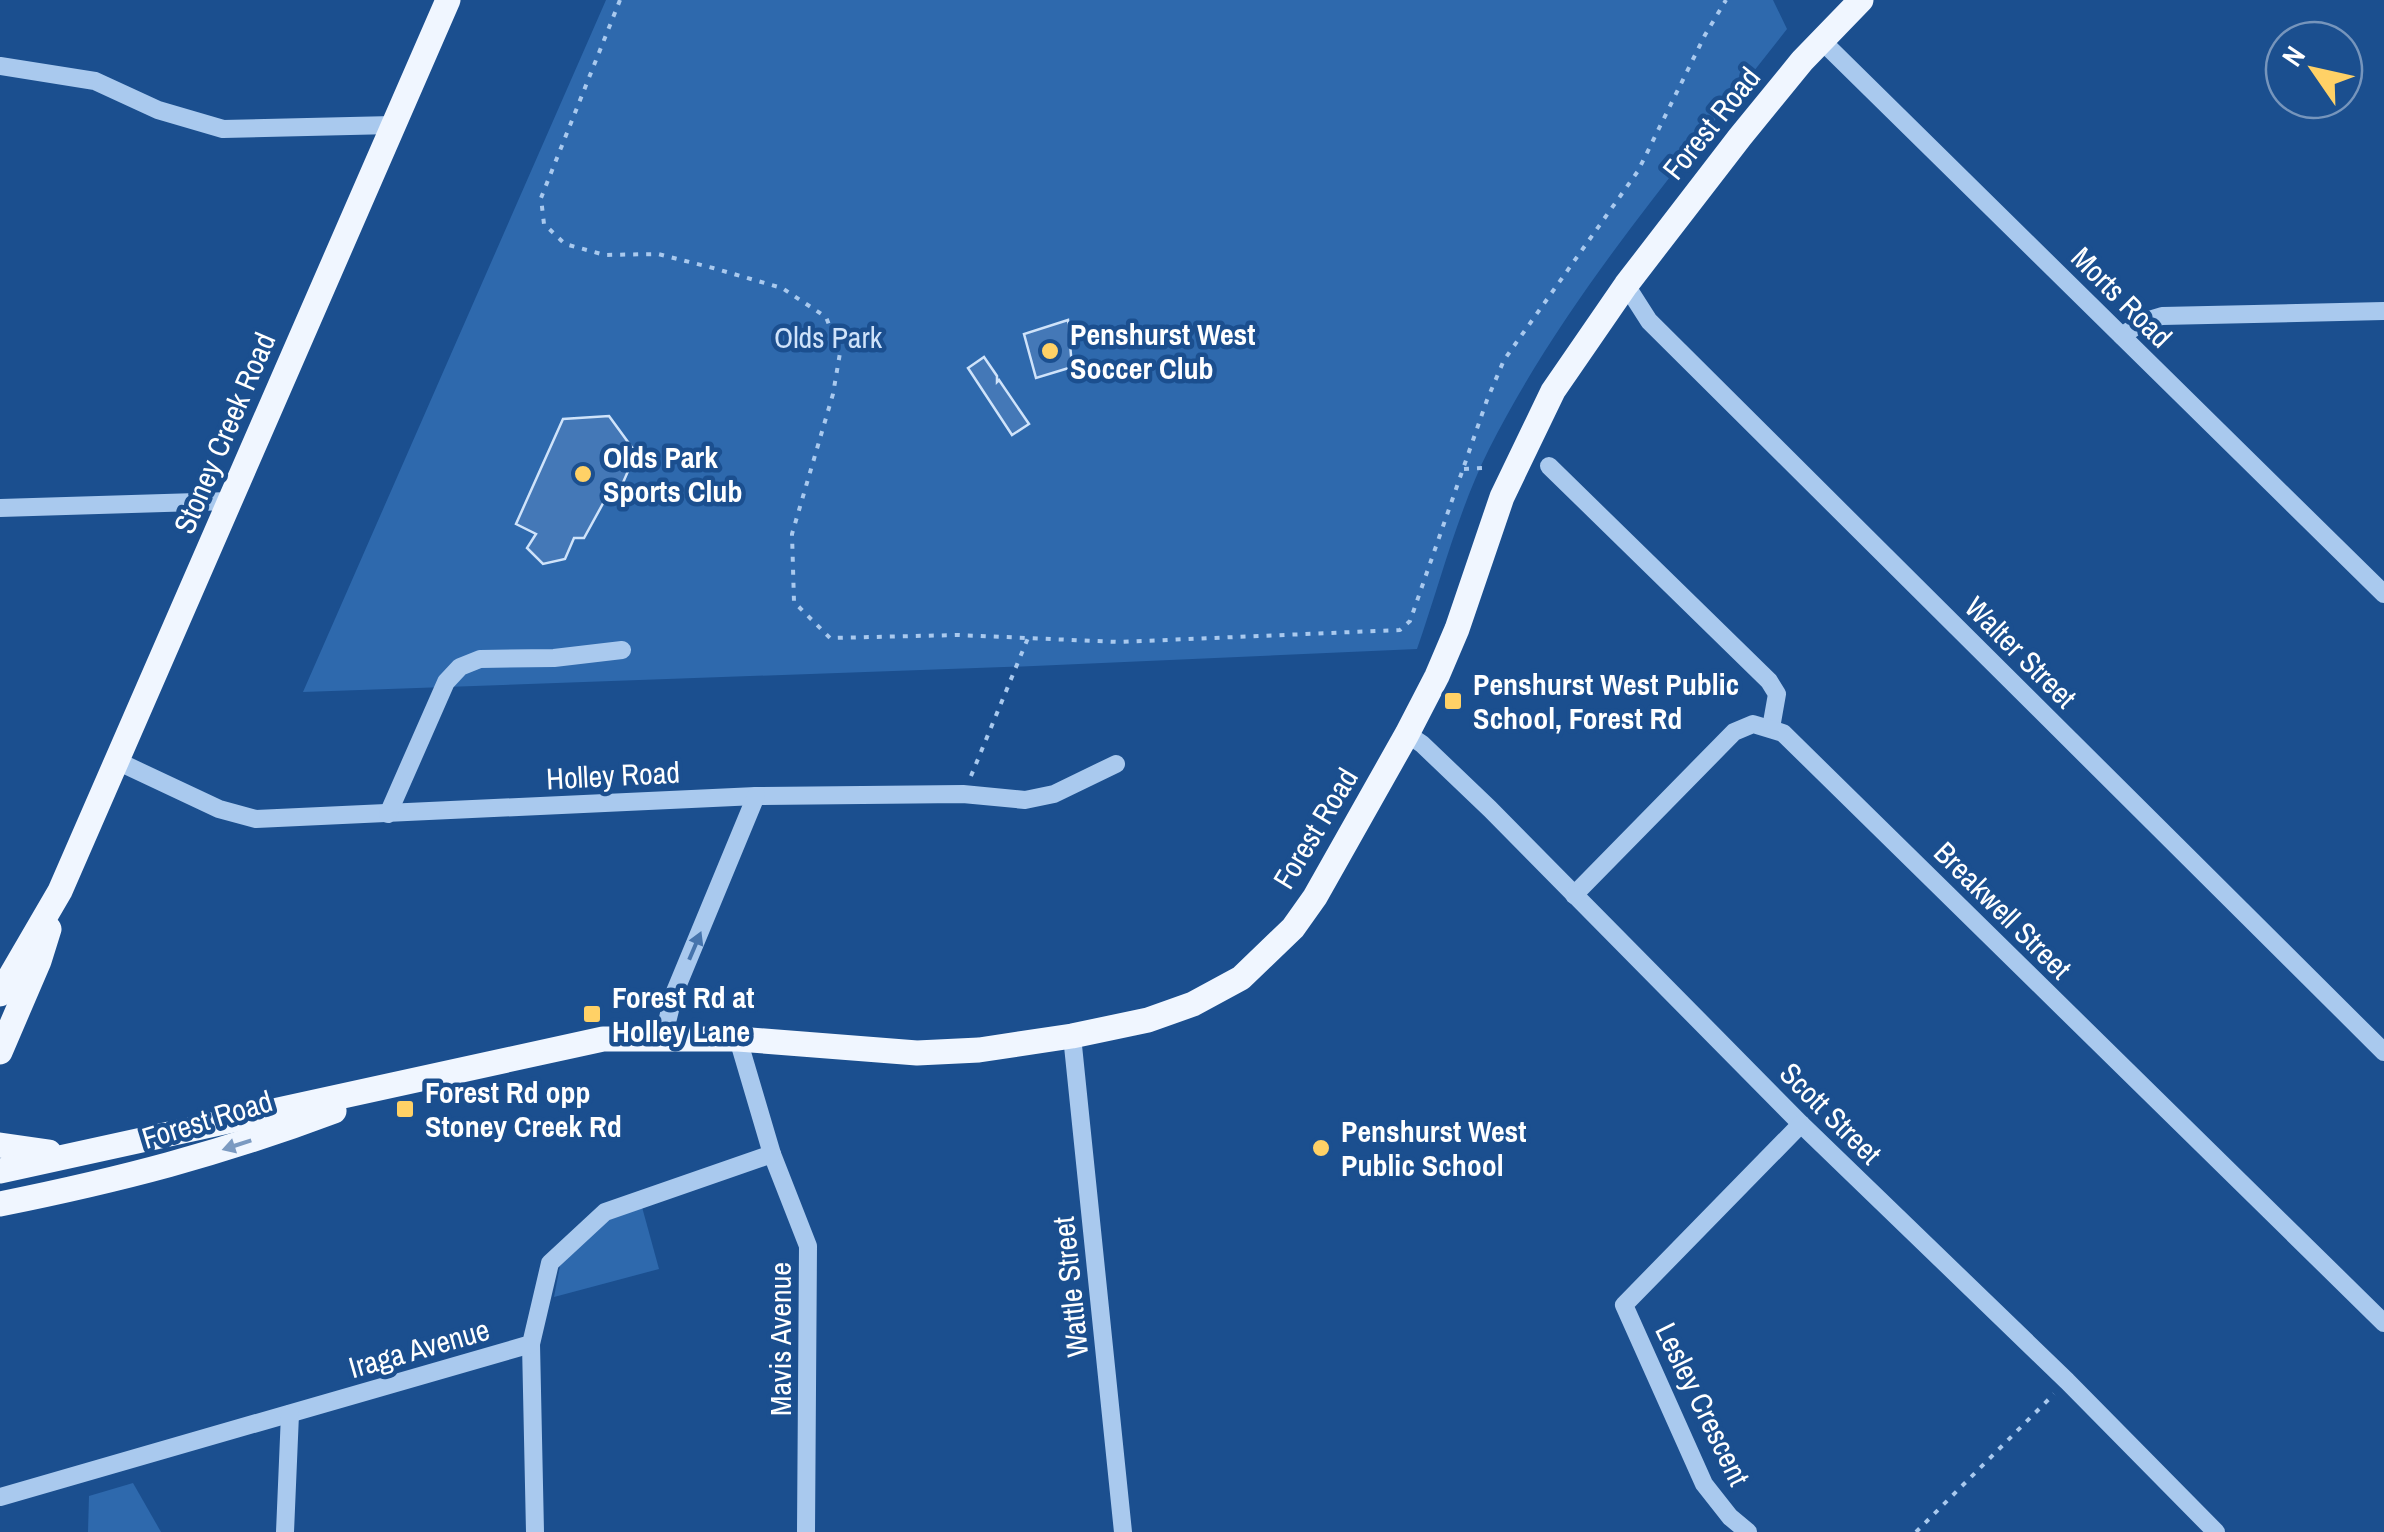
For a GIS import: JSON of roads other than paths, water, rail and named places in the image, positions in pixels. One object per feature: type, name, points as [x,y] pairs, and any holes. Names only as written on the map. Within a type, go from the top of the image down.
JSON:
[{"type":"main road","name":"Stoney Creek Road","points":[[0,994],[60,891],[448,0]]},
{"type":"main road","name":"Forest Road","points":[[0,1170],[603,1039],[738,1039],[945,1053],[1072,1036],[1148,1020],[1193,1004],[1241,978],[1293,928],[1315,896],[1407,734],[1450,645],[1502,497],[1563,376],[1626,284],[1740,137],[1821,40],[1861,0]]},
{"type":"main road","name":"Stoney Creek Road","points":[[0,1052],[40,961],[60,891]]},
{"type":"main road","name":"Forest Road","points":[[0,1204],[189,1162],[427,1075]]},
{"type":"main road","points":[[0,1145],[81,1154]]},
{"type":"street","name":"Morts Road","points":[[1821,40],[2384,592]]},
{"type":"street","points":[[0,66],[95,82],[158,110],[223,129],[393,124]]},
{"type":"street","name":"Walter Street","points":[[1626,284],[1649,321],[2384,1052]]},
{"type":"street","points":[[2122,336],[2142,322],[2162,316],[2384,311]]},
{"type":"street","points":[[1549,466],[1769,681],[1776,694],[1771,728],[1744,726],[1723,741],[1574,895]]},
{"type":"street","points":[[0,508],[230,501]]},
{"type":"street","points":[[388,814],[446,682],[460,667],[480,659],[554,658],[622,650]]},
{"type":"street","name":"Breakwell Street","points":[[1771,728],[1790,738],[2384,1323]]},
{"type":"street","name":"Scott Street","points":[[1407,734],[1490,809],[1728,1046],[1800,1124],[2067,1381],[2216,1532]]},
{"type":"street","name":"Holley Road","points":[[117,761],[219,809],[256,818],[756,796],[963,794],[1025,800],[1054,794],[1116,764]]},
{"type":"street","points":[[663,1038],[674,994],[756,796]]},
{"type":"street","name":"Wattle Street","points":[[1072,1036],[1123,1532]]},
{"type":"street","name":"Mavis Avenue","points":[[738,1039],[772,1154],[808,1246],[806,1532]]},
{"type":"street","name":"Lesley Crescent","points":[[1748,1532],[1730,1517],[1704,1484],[1624,1305],[1800,1124]]},
{"type":"street","name":"Iraga Avenue","points":[[0,1497],[531,1344],[550,1264],[605,1212],[772,1154]]},
{"type":"street","points":[[531,1344],[535,1532]]},
{"type":"street","points":[[285,1532],[290,1414]]},
{"type":"place","name":"Penshurst West Soccer Club","points":[[1050,351]]},
{"type":"place","name":"Olds Park Sports Club","points":[[583,474]]},
{"type":"place","name":"Penshurst West Public School, Forest Rd","points":[[1453,701]]},
{"type":"place","name":"Forest Rd at Holley Lane","points":[[592,1014]]},
{"type":"place","name":"Forest Rd opp Stoney Creek Rd","points":[[405,1109]]},
{"type":"place","name":"Penshurst West Public School","points":[[1321,1148]]},
{"type":"park label","name":"Olds Park","points":[[828,337]]}]
